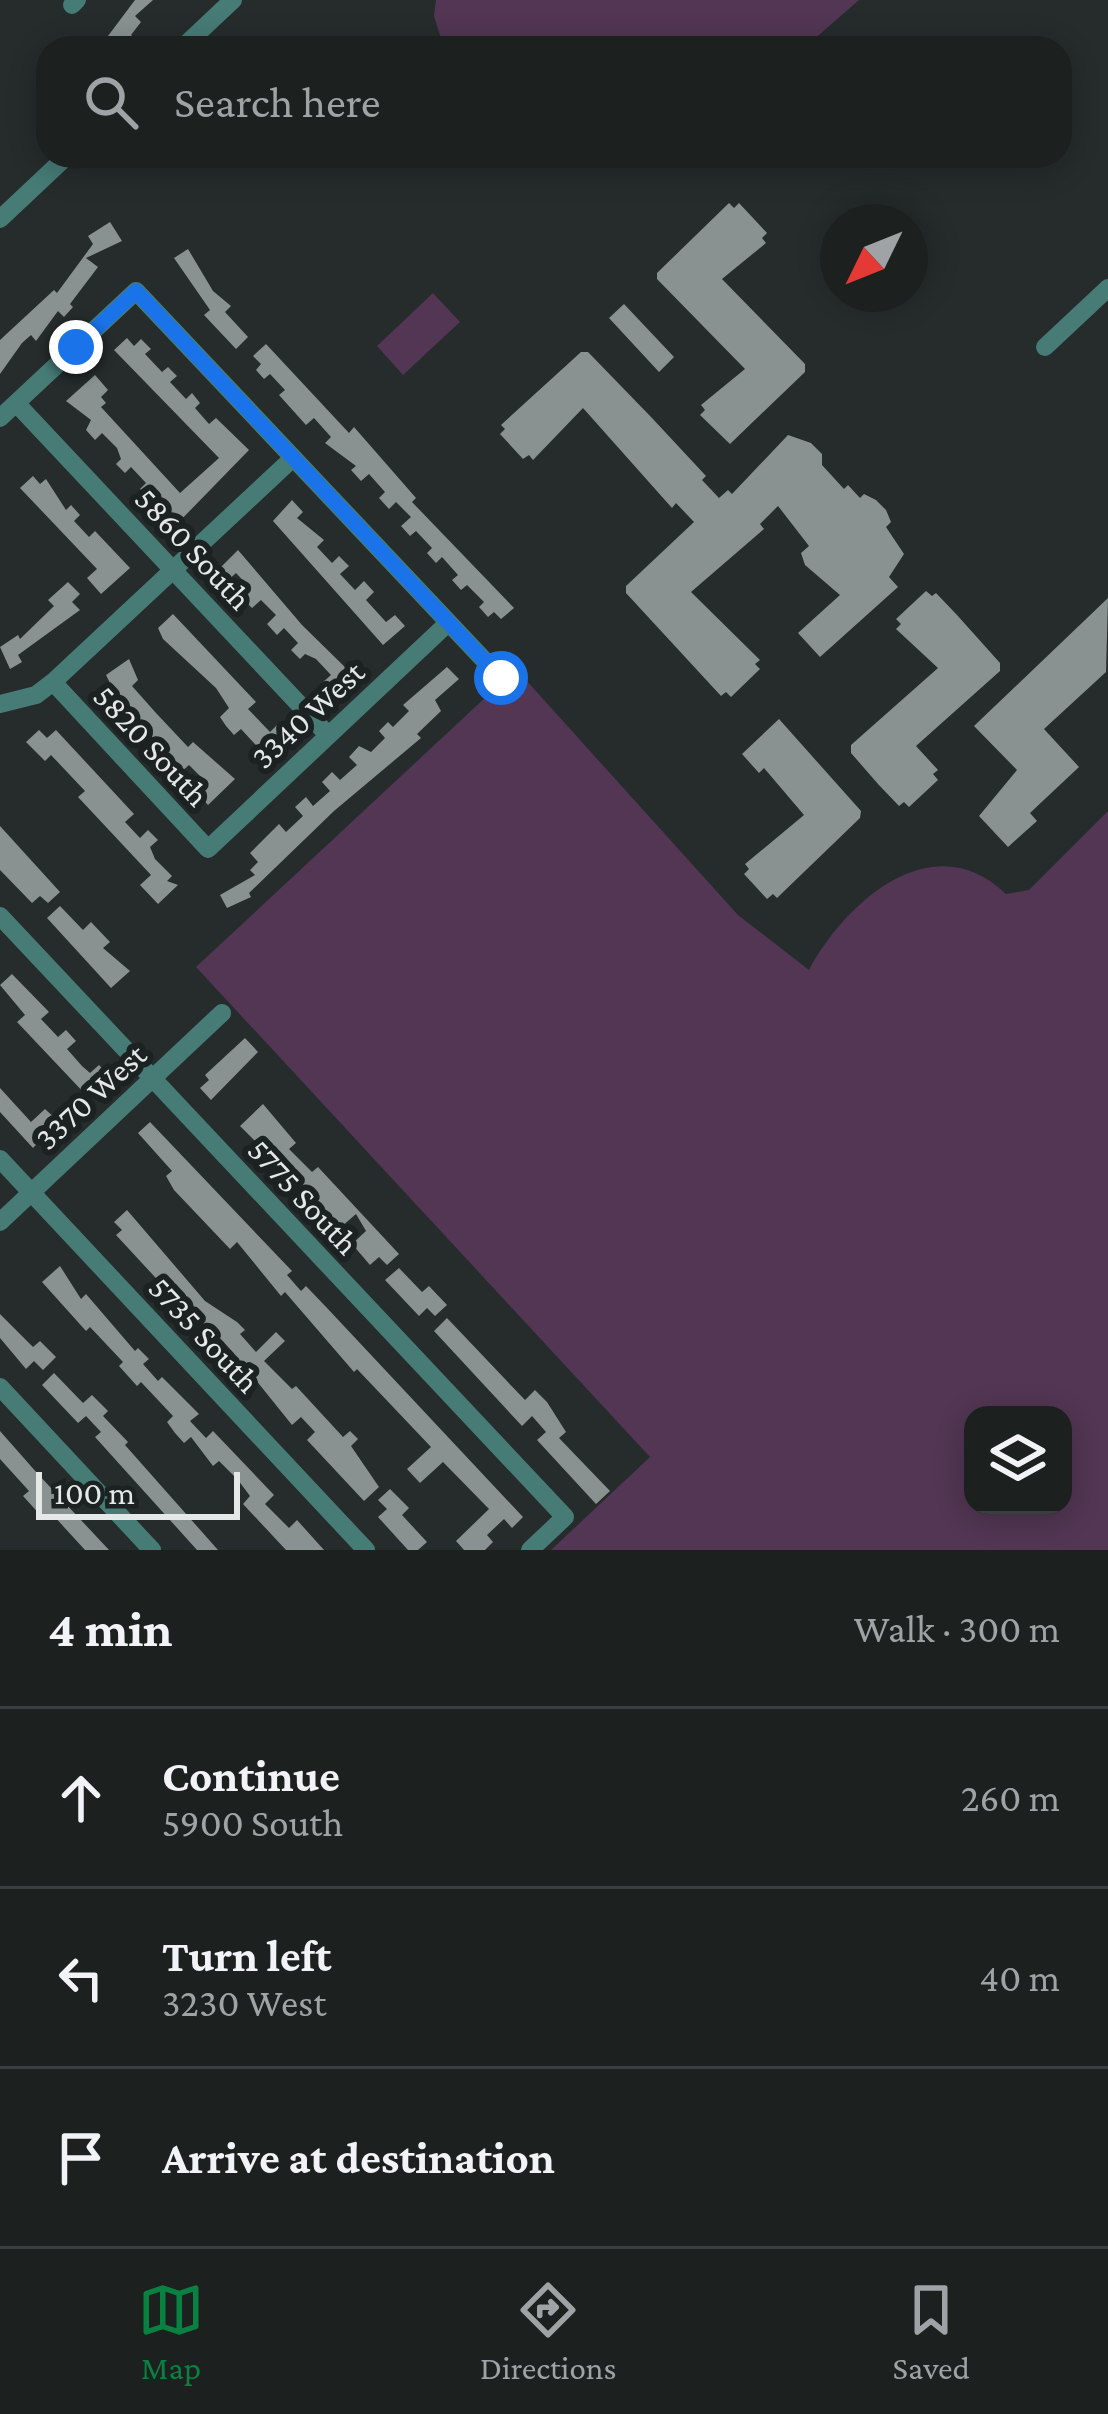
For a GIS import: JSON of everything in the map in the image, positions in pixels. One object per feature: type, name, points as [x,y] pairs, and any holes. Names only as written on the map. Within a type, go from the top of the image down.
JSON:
[{"type":"street","points":[[195,36],[233,0]]},
{"type":"street","points":[[0,219],[54,168]]},
{"type":"street","points":[[1045,347],[1108,288]]},
{"type":"street","points":[[0,418],[136,291],[501,678]]},
{"type":"street","name":"5860 South","points":[[16,403],[328,735]]},
{"type":"street","points":[[0,704],[36,695],[53,682],[292,458]]},
{"type":"street","name":"3340 West","points":[[208,848],[448,623]]},
{"type":"street","name":"5820 South","points":[[53,682],[208,848]]},
{"type":"street","name":"5775 South","points":[[0,916],[565,1517],[530,1550]]},
{"type":"street","name":"3370 West","points":[[0,1222],[222,1013]]},
{"type":"street","name":"5735 South","points":[[0,1159],[366,1550]]},
{"type":"street","points":[[0,1388],[152,1550]]},
{"type":"shaded area","points":[[436,0],[859,0],[818,36],[440,36],[434,16]]},
{"type":"shaded area","points":[[433,293],[460,322],[403,375],[377,346]]},
{"type":"shaded area","points":[[516,669],[738,915],[809,970],[845,920],[893,880],[921,869],[949,866],[978,874],[1006,894],[1029,890],[1108,811],[1108,1550],[551,1550],[650,1457],[196,967]]},
{"type":"building","points":[[135,0],[153,0],[135,16],[141,22],[132,36],[108,36]]},
{"type":"building","points":[[729,203],[734,208],[739,203],[767,233],[762,238],[766,243],[722,279],[805,364],[805,372],[730,444],[700,415],[705,410],[701,405],[745,369],[657,279],[657,273]]},
{"type":"building","points":[[110,222],[122,241],[86,258],[98,267],[70,304],[73,307],[64,317],[58,311],[36,341],[31,335],[22,343],[0,374],[0,340],[54,290],[57,293],[93,244],[88,236]]},
{"type":"building","points":[[188,249],[213,291],[231,306],[225,312],[248,337],[236,349],[204,315],[210,310],[174,258]]},
{"type":"building","points":[[624,304],[674,357],[659,372],[609,318]]},
{"type":"building","points":[[127,338],[134,346],[141,339],[151,349],[145,354],[162,372],[168,367],[177,376],[170,382],[186,399],[192,393],[200,403],[195,408],[209,424],[216,418],[249,450],[175,526],[140,489],[146,483],[131,467],[125,473],[116,464],[121,459],[117,448],[102,433],[95,440],[86,430],[91,420],[66,401],[95,375],[108,390],[101,397],[106,403],[101,407],[180,493],[219,458],[114,350]]},
{"type":"building","points":[[266,344],[349,433],[354,427],[416,498],[412,502],[514,608],[501,619],[494,612],[488,617],[479,607],[484,602],[467,585],[461,590],[452,580],[458,575],[442,557],[436,563],[427,553],[432,548],[416,531],[410,536],[401,526],[411,517],[396,502],[389,509],[379,498],[385,492],[369,474],[361,481],[351,470],[356,466],[325,443],[331,437],[314,418],[306,425],[279,395],[285,390],[270,374],[264,379],[256,370],[261,364],[253,356]]},
{"type":"building","points":[[581,352],[588,352],[652,418],[706,476],[702,480],[719,498],[728,490],[732,494],[788,435],[811,443],[822,454],[822,465],[844,489],[848,485],[860,498],[864,494],[886,510],[891,522],[886,527],[904,554],[889,577],[898,587],[820,657],[798,633],[840,595],[805,565],[801,553],[809,546],[778,506],[760,524],[764,529],[691,592],[760,660],[755,664],[760,669],[731,697],[726,692],[721,696],[626,593],[626,586],[694,522],[676,503],[672,508],[583,408],[533,460],[529,455],[523,459],[500,434],[505,429],[501,425]]},
{"type":"building","points":[[33,476],[40,484],[46,479],[66,510],[71,505],[80,515],[74,521],[89,537],[95,531],[130,568],[101,594],[87,578],[97,569],[20,488]]},
{"type":"building","points":[[292,500],[303,512],[297,518],[324,540],[317,547],[332,563],[339,556],[349,566],[340,574],[355,590],[364,581],[374,592],[366,600],[386,622],[395,615],[405,626],[383,645],[273,521]]},
{"type":"building","points":[[238,550],[302,625],[352,674],[332,693],[322,683],[331,675],[316,659],[305,654],[300,659],[291,650],[298,643],[284,628],[277,635],[267,624],[276,615],[261,600],[252,608],[242,598],[251,589],[236,573],[227,581],[217,571]]},
{"type":"building","points":[[68,582],[80,594],[72,602],[80,610],[18,655],[22,662],[10,669],[0,647],[18,635],[20,639],[54,606],[48,600]]},
{"type":"building","points":[[926,591],[932,596],[936,593],[957,615],[1000,663],[1000,671],[916,746],[938,770],[933,774],[938,780],[909,807],[904,802],[899,806],[851,753],[851,745],[938,668],[896,629],[901,624],[896,619]]},
{"type":"building","points":[[1108,598],[1106,672],[1044,729],[1079,767],[1030,813],[1037,821],[1008,847],[979,816],[1017,770],[974,726]]},
{"type":"building","points":[[173,614],[256,702],[248,709],[270,732],[277,725],[287,736],[266,756],[241,729],[234,735],[226,726],[220,717],[229,708],[216,688],[163,639],[158,628]]},
{"type":"building","points":[[129,659],[138,680],[132,686],[188,747],[193,742],[235,779],[208,805],[195,791],[206,782],[189,765],[180,773],[162,743],[156,748],[146,737],[151,732],[136,716],[131,721],[106,692],[112,687],[106,675]]},
{"type":"building","points":[[447,667],[459,679],[435,700],[441,711],[417,734],[421,738],[334,811],[249,893],[251,897],[227,908],[220,895],[255,875],[250,870],[258,862],[250,853],[279,824],[286,832],[303,816],[295,807],[306,797],[313,806],[330,791],[322,782],[332,772],[340,780],[357,765],[349,757],[359,746],[371,752],[385,738],[379,731],[388,722],[393,727],[409,711],[403,705]]},
{"type":"building","points":[[779,719],[861,811],[860,818],[777,898],[773,894],[767,899],[744,874],[749,869],[745,864],[804,815],[764,768],[759,773],[742,754]]},
{"type":"building","points":[[39,730],[47,738],[56,730],[134,814],[125,822],[140,838],[148,830],[158,840],[150,847],[155,859],[172,876],[167,881],[178,885],[158,904],[140,885],[151,875],[78,797],[85,791],[51,755],[45,761],[26,742]]},
{"type":"building","points":[[0,826],[60,892],[48,903],[40,896],[32,903],[0,870]]},
{"type":"building","points":[[60,906],[83,930],[91,922],[110,942],[103,948],[130,971],[111,988],[47,918]]},
{"type":"building","points":[[12,974],[49,1012],[41,1019],[58,1037],[66,1030],[76,1041],[67,1049],[82,1066],[90,1073],[99,1065],[109,1076],[87,1096],[17,1022],[25,1015],[0,985]]},
{"type":"building","points":[[245,1038],[258,1052],[211,1100],[200,1088],[209,1080],[205,1075]]},
{"type":"building","points":[[0,1088],[31,1122],[45,1109],[58,1121],[33,1148],[0,1112]]},
{"type":"building","points":[[263,1104],[296,1143],[289,1149],[312,1172],[318,1167],[399,1254],[387,1265],[379,1257],[370,1265],[352,1244],[366,1231],[356,1214],[341,1227],[240,1126]]},
{"type":"building","points":[[150,1122],[292,1271],[287,1275],[301,1291],[306,1286],[523,1517],[512,1528],[504,1519],[487,1535],[493,1542],[485,1550],[464,1550],[456,1541],[489,1509],[443,1462],[420,1483],[407,1469],[431,1447],[357,1369],[354,1372],[285,1292],[281,1296],[237,1242],[230,1249],[174,1190],[166,1176],[172,1171],[138,1133]]},
{"type":"building","points":[[127,1210],[205,1301],[245,1330],[240,1334],[256,1352],[276,1332],[285,1341],[264,1361],[292,1389],[296,1386],[343,1437],[350,1431],[358,1439],[351,1446],[379,1487],[364,1501],[307,1440],[315,1432],[301,1417],[292,1425],[247,1369],[241,1374],[232,1365],[239,1359],[220,1338],[215,1342],[116,1235],[122,1230],[114,1222]]},
{"type":"building","points":[[60,1266],[81,1299],[86,1294],[135,1351],[138,1348],[149,1359],[143,1364],[158,1381],[162,1377],[199,1414],[190,1421],[206,1438],[213,1431],[274,1495],[265,1504],[289,1528],[297,1520],[324,1550],[286,1550],[243,1504],[250,1496],[238,1480],[219,1461],[213,1466],[191,1437],[184,1443],[167,1422],[173,1416],[141,1382],[137,1386],[119,1366],[123,1362],[90,1327],[86,1331],[42,1282]]},
{"type":"building","points":[[399,1268],[422,1292],[429,1286],[447,1305],[435,1316],[427,1308],[419,1316],[385,1280]]},
{"type":"building","points":[[0,1314],[33,1347],[40,1341],[56,1357],[43,1370],[34,1361],[26,1369],[0,1338]]},
{"type":"building","points":[[447,1318],[525,1400],[535,1390],[547,1402],[566,1432],[559,1438],[610,1491],[596,1504],[537,1440],[546,1432],[532,1416],[522,1426],[434,1331]]},
{"type":"building","points":[[54,1373],[83,1403],[92,1395],[108,1411],[103,1416],[128,1442],[125,1445],[218,1550],[197,1550],[95,1437],[101,1432],[86,1416],[78,1423],[42,1385]]},
{"type":"building","points":[[0,1431],[109,1550],[85,1550],[52,1514],[43,1518],[23,1496],[29,1491],[0,1459]]},
{"type":"building","points":[[390,1489],[409,1508],[402,1515],[427,1542],[418,1550],[408,1550],[378,1517],[387,1509],[378,1500]]},
{"type":"route","points":[[76,347],[136,291],[501,678]]}]
